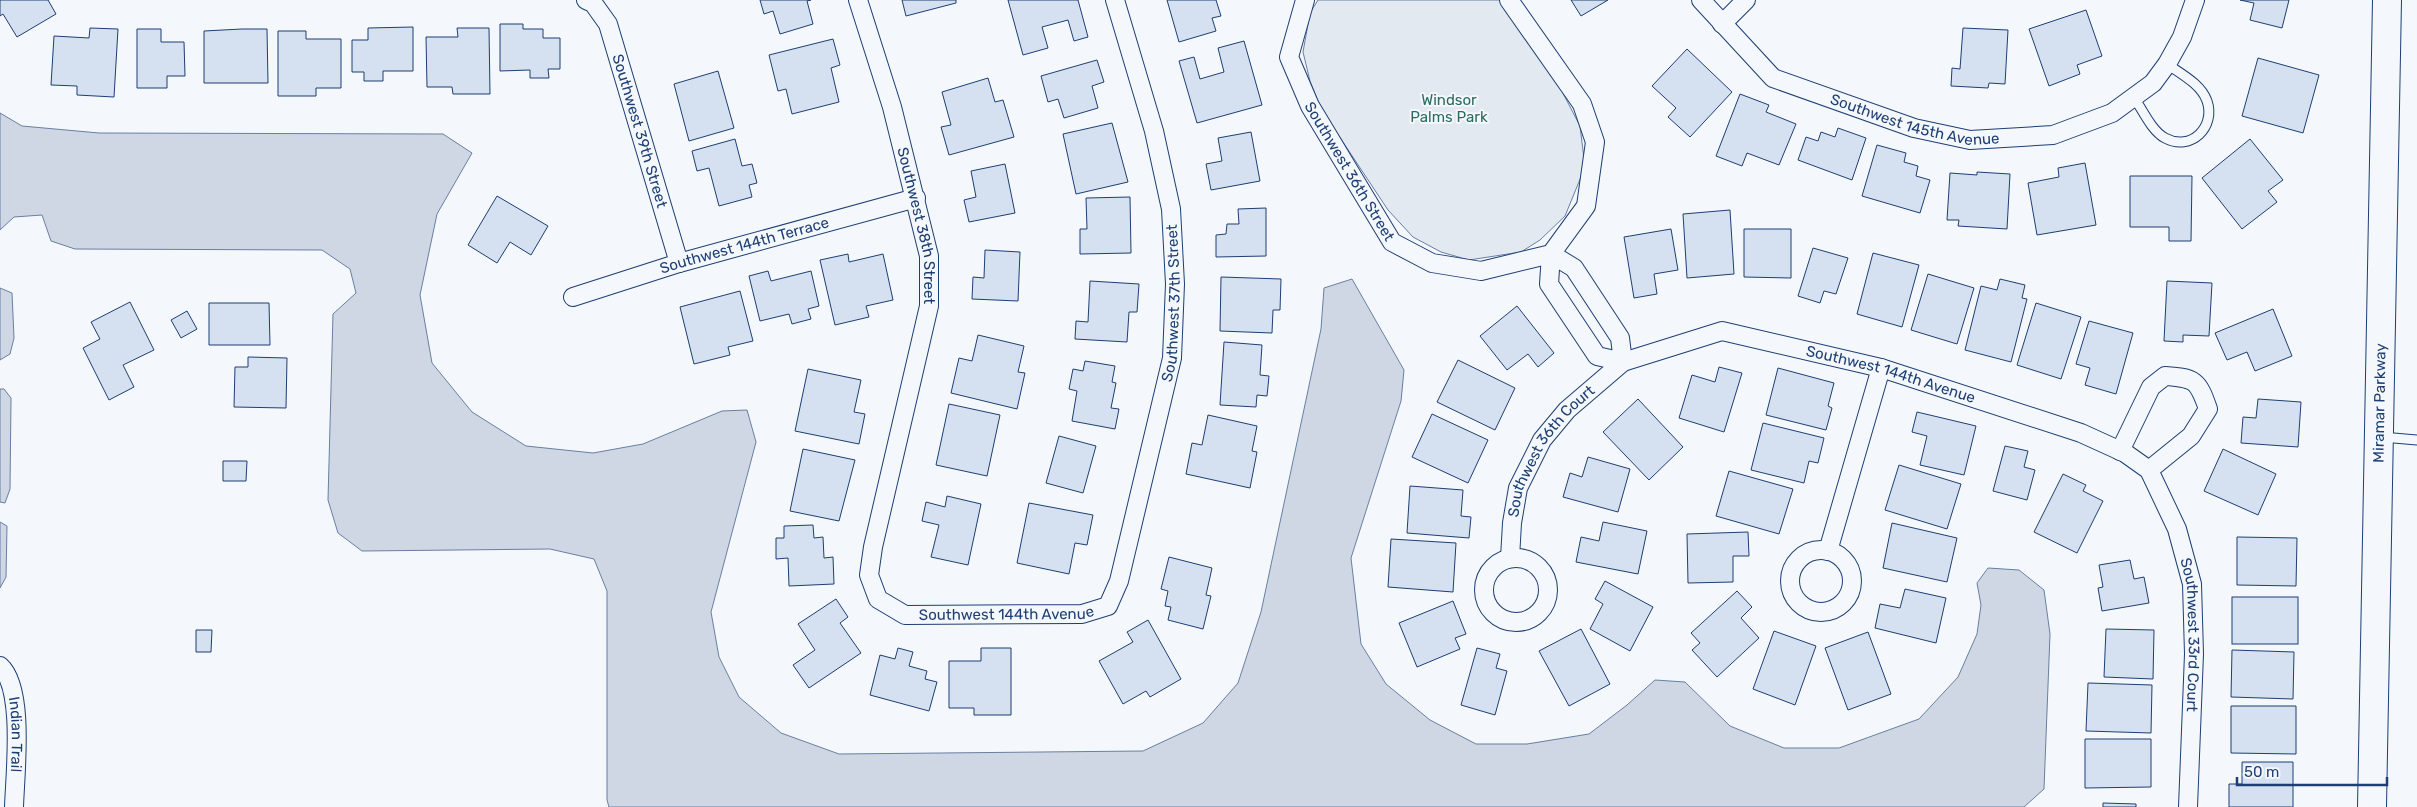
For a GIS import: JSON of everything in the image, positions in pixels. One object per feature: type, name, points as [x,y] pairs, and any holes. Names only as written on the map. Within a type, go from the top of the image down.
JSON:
[{"type":"main road","name":"Miramar Parkway","points":[[2372,807],[2387,0]]},
{"type":"street","name":"Southwest 38th Street","points":[[858,0],[892,107],[929,256],[929,306],[873,547],[869,575],[878,599]]},
{"type":"street","name":"Southwest 37th Street","points":[[1108,606],[1118,581],[1172,358],[1175,284],[1171,209],[1154,131],[1115,0]]},
{"type":"street","name":"Southwest 36th Street","points":[[1305,0],[1289,57],[1310,106],[1392,242],[1432,263],[1481,271],[1551,254]]},
{"type":"street","points":[[1509,0],[1582,104],[1595,142],[1586,206],[1551,254],[1549,284],[1597,356],[1623,362],[1620,338],[1574,268],[1551,254]]},
{"type":"street","name":"Southwest 145th Avenue","points":[[1700,0],[1773,78],[1914,128],[1970,140],[2053,135],[2112,114],[2153,83],[2167,64]]},
{"type":"street","points":[[1722,24],[1746,0]]},
{"type":"street","points":[[2167,64],[2182,37],[2195,0]]},
{"type":"street","name":"Southwest 39th Street","points":[[590,1],[608,24],[679,263]]},
{"type":"street","name":"Southwest 144th Terrace","points":[[573,297],[679,263],[916,198]]},
{"type":"street","name":"Southwest 144th Avenue","points":[[1623,362],[1722,331],[1882,368],[2081,433],[2120,451],[2149,470]]},
{"type":"street","name":"Southwest 36th Court","points":[[1510,558],[1512,523],[1518,488],[1542,440],[1567,410],[1623,362]]},
{"type":"street","points":[[1828,551],[1882,368]]},
{"type":"street","points":[[2120,451],[2151,386],[2165,376],[2189,377],[2202,390],[2208,409],[2191,436],[2149,470]]},
{"type":"street","name":"Southwest 33rd Court","points":[[2149,470],[2177,529],[2192,584],[2194,654],[2188,807]]},
{"type":"street","name":"Southwest 144th Avenue","points":[[878,599],[905,616],[1082,614],[1108,606]]},
{"type":"street","name":"Indian Trail","points":[[0,666],[11,681],[16,707],[14,807]]},
{"type":"lane","points":[[2135,98],[2158,133],[2166,139],[2178,142],[2188,141],[2195,139],[2202,132],[2208,123],[2209,115],[2207,102],[2202,91],[2167,64]]},
{"type":"lane","points":[[2379,437],[2417,440]]},
{"type":"green space","name":"Windsor Palms Park","points":[[1318,0],[1500,0],[1553,74],[1580,126],[1585,167],[1565,216],[1540,240],[1521,252],[1469,260],[1441,252],[1413,237],[1388,210],[1321,109],[1310,81],[1303,52],[1310,13]]},
{"type":"shaded area","points":[[0,113],[22,126],[99,133],[443,134],[472,153],[437,214],[420,295],[432,363],[472,412],[526,446],[593,453],[643,444],[722,411],[747,410],[756,442],[711,612],[719,657],[739,697],[781,733],[839,754],[1143,751],[1203,723],[1238,683],[1261,612],[1321,329],[1324,288],[1352,279],[1404,370],[1401,401],[1351,558],[1361,644],[1386,684],[1430,720],[1476,744],[1527,744],[1589,734],[1627,705],[1655,680],[1685,682],[1730,726],[1784,748],[1839,748],[1919,719],[1958,677],[1977,634],[1981,605],[1977,583],[1988,568],[2019,570],[2044,590],[2050,634],[2044,789],[2024,807],[609,807],[607,800],[607,591],[594,559],[550,549],[362,551],[338,533],[328,500],[333,314],[356,293],[350,269],[322,250],[75,249],[51,241],[42,215],[14,217],[0,230]]},
{"type":"shaded area","points":[[0,288],[12,293],[14,338],[10,354],[0,360]]},
{"type":"shaded area","points":[[0,389],[4,389],[11,398],[10,489],[5,503],[0,502]]},
{"type":"shaded area","points":[[0,522],[7,526],[6,577],[0,588]]},
{"type":"building","points":[[0,0],[48,0],[56,14],[17,37],[3,14],[0,16]]},
{"type":"building","points":[[760,0],[811,0],[807,1],[813,24],[780,34],[773,11],[764,14]]},
{"type":"building","points":[[902,0],[956,0],[956,3],[906,16]]},
{"type":"building","points":[[1008,0],[1078,0],[1088,37],[1074,41],[1068,20],[1042,27],[1048,48],[1023,55]]},
{"type":"building","points":[[1167,0],[1216,0],[1221,16],[1212,18],[1216,31],[1179,42]]},
{"type":"building","points":[[1571,0],[1608,0],[1581,16]]},
{"type":"building","points":[[2240,0],[2289,0],[2282,28],[2250,20],[2254,3]]},
{"type":"building","points":[[2086,10],[2102,56],[2077,65],[2080,74],[2049,86],[2029,29]]},
{"type":"building","points":[[500,24],[523,24],[523,29],[543,29],[543,38],[560,38],[560,69],[548,69],[549,78],[530,78],[530,70],[500,71]]},
{"type":"building","points":[[413,27],[413,71],[383,71],[383,81],[364,81],[364,72],[352,72],[352,40],[368,40],[368,28]]},
{"type":"building","points":[[90,28],[118,29],[114,97],[77,95],[77,86],[51,85],[54,36],[89,38]]},
{"type":"building","points":[[457,28],[489,28],[490,94],[453,94],[452,87],[427,87],[426,37],[458,37]]},
{"type":"building","points":[[1963,28],[2008,30],[2005,84],[1989,83],[1988,88],[1951,86],[1952,68],[1960,69]]},
{"type":"building","points":[[137,29],[161,29],[161,42],[184,42],[185,76],[167,76],[167,88],[137,88]]},
{"type":"building","points":[[267,29],[268,83],[204,83],[204,31]]},
{"type":"building","points":[[278,31],[306,31],[306,39],[341,39],[341,88],[316,88],[316,96],[278,96]]},
{"type":"building","points":[[833,39],[840,65],[831,68],[839,102],[792,114],[786,89],[778,91],[769,55]]},
{"type":"building","points":[[1244,41],[1262,105],[1197,123],[1179,61],[1194,57],[1200,79],[1224,72],[1218,48]]},
{"type":"building","points":[[1687,49],[1732,92],[1690,137],[1668,117],[1676,108],[1652,86]]},
{"type":"building","points":[[2258,58],[2319,75],[2303,133],[2242,116]]},
{"type":"building","points":[[1097,60],[1104,82],[1092,86],[1098,108],[1064,118],[1058,99],[1048,102],[1041,76]]},
{"type":"building","points":[[718,71],[734,128],[689,141],[674,84]]},
{"type":"building","points":[[988,78],[995,102],[1003,100],[1014,137],[949,155],[941,127],[951,125],[942,92]]},
{"type":"building","points":[[1740,94],[1769,105],[1766,112],[1796,124],[1779,165],[1747,153],[1742,166],[1716,156]]},
{"type":"building","points":[[1112,123],[1128,182],[1076,194],[1063,134]]},
{"type":"building","points":[[1838,128],[1866,138],[1852,180],[1798,160],[1806,137],[1818,141],[1821,132],[1835,137]]},
{"type":"building","points":[[1251,132],[1260,181],[1211,190],[1206,164],[1222,161],[1218,138]]},
{"type":"building","points":[[735,139],[742,166],[752,164],[757,183],[749,185],[752,197],[719,206],[709,168],[697,171],[692,151]]},
{"type":"building","points":[[2250,139],[2283,180],[2268,191],[2277,202],[2242,229],[2202,178]]},
{"type":"building","points":[[1877,145],[1906,153],[1904,162],[1918,166],[1916,176],[1930,180],[1920,213],[1862,196]]},
{"type":"building","points":[[2085,163],[2096,225],[2037,235],[2028,183],[2059,177],[2058,168]]},
{"type":"building","points":[[1005,164],[1015,213],[969,222],[964,200],[976,197],[971,171]]},
{"type":"building","points":[[1977,172],[2010,174],[2007,229],[1958,226],[1959,220],[1947,220],[1950,173],[1977,175]]},
{"type":"building","points":[[2130,176],[2192,176],[2191,241],[2169,241],[2169,227],[2130,227]]},
{"type":"building","points":[[497,196],[548,226],[531,255],[510,242],[497,263],[468,245]]},
{"type":"building","points":[[1130,197],[1131,253],[1080,254],[1080,229],[1087,229],[1086,198]]},
{"type":"building","points":[[1266,208],[1266,256],[1216,257],[1216,235],[1226,234],[1227,224],[1239,224],[1238,209]]},
{"type":"building","points":[[1730,210],[1734,274],[1687,278],[1683,214]]},
{"type":"building","points":[[1671,229],[1678,270],[1654,274],[1657,294],[1634,298],[1624,237]]},
{"type":"building","points":[[1744,229],[1791,229],[1791,278],[1744,277]]},
{"type":"building","points":[[1813,248],[1848,258],[1836,294],[1824,291],[1820,303],[1798,296]]},
{"type":"building","points":[[985,250],[1020,252],[1018,301],[972,299],[973,277],[984,278]]},
{"type":"building","points":[[1873,253],[1919,265],[1902,327],[1857,314]]},
{"type":"building","points":[[848,254],[849,262],[883,254],[893,300],[866,306],[869,317],[835,325],[820,260]]},
{"type":"building","points":[[768,271],[771,281],[811,271],[819,306],[808,309],[811,319],[792,324],[789,314],[760,321],[749,276]]},
{"type":"building","points":[[1928,274],[1974,288],[1957,344],[1911,330]]},
{"type":"building","points":[[1221,277],[1281,279],[1280,310],[1273,310],[1272,333],[1220,331]]},
{"type":"building","points":[[2000,279],[2025,285],[2022,298],[2027,299],[2011,362],[1965,350],[1981,286],[1997,290]]},
{"type":"building","points":[[1090,281],[1139,284],[1137,312],[1129,312],[1127,342],[1075,339],[1076,321],[1088,322]]},
{"type":"building","points":[[2167,281],[2212,283],[2209,336],[2183,335],[2183,342],[2164,341]]},
{"type":"building","points":[[740,291],[753,341],[728,347],[730,355],[694,364],[680,307]]},
{"type":"building","points":[[130,302],[154,350],[123,365],[134,387],[109,400],[83,348],[100,339],[91,322]]},
{"type":"building","points":[[209,303],[269,303],[270,345],[209,345]]},
{"type":"building","points":[[2036,303],[2081,317],[2061,379],[2017,365]]},
{"type":"building","points":[[1517,306],[1554,353],[1538,367],[1528,354],[1507,370],[1480,336]]},
{"type":"building","points":[[2273,309],[2292,356],[2255,371],[2247,352],[2227,360],[2215,333]]},
{"type":"building","points":[[187,311],[197,329],[181,338],[171,320]]},
{"type":"building","points":[[2089,321],[2133,333],[2116,394],[2085,385],[2090,368],[2076,364]]},
{"type":"building","points":[[978,335],[1024,346],[1018,372],[1025,373],[1017,409],[951,393],[959,358],[972,361]]},
{"type":"building","points":[[1224,342],[1262,345],[1260,375],[1269,376],[1267,396],[1257,395],[1256,407],[1220,405]]},
{"type":"building","points":[[248,357],[287,358],[286,408],[234,407],[235,367],[248,367]]},
{"type":"building","points":[[1458,360],[1515,388],[1495,430],[1437,402]]},
{"type":"building","points":[[1085,361],[1115,366],[1112,382],[1116,383],[1111,408],[1119,409],[1115,429],[1072,421],[1077,391],[1069,389],[1073,369],[1083,371]]},
{"type":"building","points":[[1719,367],[1742,373],[1724,432],[1679,418],[1692,375],[1715,382]]},
{"type":"building","points":[[1778,368],[1834,383],[1828,406],[1832,408],[1826,430],[1766,415]]},
{"type":"building","points":[[808,369],[861,380],[854,412],[865,414],[859,444],[795,431]]},
{"type":"building","points":[[1638,399],[1683,447],[1649,480],[1603,432]]},
{"type":"building","points":[[2258,399],[2301,402],[2298,447],[2241,443],[2243,417],[2256,418]]},
{"type":"building","points":[[949,404],[1000,415],[987,476],[936,465]]},
{"type":"building","points":[[1917,412],[1976,426],[1964,475],[1920,465],[1927,436],[1912,432]]},
{"type":"building","points":[[1432,414],[1488,440],[1468,483],[1412,457]]},
{"type":"building","points":[[1208,415],[1257,426],[1252,451],[1257,452],[1250,488],[1186,474],[1192,443],[1202,445]]},
{"type":"building","points":[[1763,423],[1824,438],[1818,463],[1809,461],[1804,483],[1751,470]]},
{"type":"building","points":[[1059,436],[1096,446],[1083,493],[1046,483]]},
{"type":"building","points":[[2005,446],[2028,451],[2024,467],[2035,470],[2027,500],[1993,491]]},
{"type":"building","points":[[803,449],[855,460],[839,521],[790,511]]},
{"type":"building","points":[[2223,449],[2276,474],[2258,515],[2204,491]]},
{"type":"building","points":[[1588,457],[1630,469],[1618,512],[1563,497],[1570,473],[1582,477]]},
{"type":"building","points":[[223,461],[247,461],[246,481],[223,481]]},
{"type":"building","points":[[1899,465],[1961,484],[1947,529],[1885,510]]},
{"type":"building","points":[[1729,471],[1793,489],[1779,534],[1716,516]]},
{"type":"building","points":[[2063,474],[2086,485],[2083,491],[2103,501],[2077,553],[2034,532]]},
{"type":"building","points":[[1410,486],[1463,490],[1461,516],[1471,517],[1469,538],[1407,533]]},
{"type":"building","points":[[947,496],[981,504],[968,565],[931,557],[939,525],[922,521],[926,502],[945,507]]},
{"type":"building","points":[[1029,503],[1093,515],[1087,545],[1075,543],[1069,574],[1017,563]]},
{"type":"building","points":[[1603,522],[1647,531],[1638,574],[1576,562],[1581,537],[1599,541]]},
{"type":"building","points":[[1892,523],[1957,538],[1947,582],[1883,568]]},
{"type":"building","points":[[813,525],[814,538],[823,537],[824,558],[833,557],[834,584],[789,586],[788,558],[776,559],[776,538],[784,538],[784,526]]},
{"type":"building","points":[[1748,532],[1749,556],[1733,556],[1733,582],[1688,583],[1687,534]]},
{"type":"building","points":[[2237,537],[2297,538],[2296,586],[2237,585]]},
{"type":"building","points":[[1391,539],[1456,543],[1453,592],[1388,587]]},
{"type":"building","points":[[1169,557],[1212,568],[1206,595],[1211,596],[1203,629],[1168,620],[1171,607],[1165,606],[1168,591],[1161,589]]},
{"type":"building","points":[[2130,560],[2134,579],[2144,577],[2149,603],[2102,611],[2098,588],[2103,587],[2099,565]]},
{"type":"building","points":[[1605,581],[1653,607],[1630,651],[1590,629],[1603,604],[1595,599]]},
{"type":"building","points":[[1905,589],[1946,598],[1936,643],[1875,628],[1880,604],[1900,608]]},
{"type":"building","points":[[1737,591],[1752,607],[1741,618],[1759,638],[1717,677],[1692,650],[1700,643],[1691,633]]},
{"type":"building","points":[[2232,597],[2298,597],[2298,644],[2232,644]]},
{"type":"building","points":[[836,599],[848,617],[840,623],[861,653],[809,688],[793,665],[815,650],[798,624]]},
{"type":"building","points":[[1453,601],[1466,634],[1455,638],[1460,649],[1417,667],[1399,623]]},
{"type":"building","points":[[1148,620],[1181,679],[1150,697],[1146,691],[1123,704],[1099,661],[1133,642],[1127,632]]},
{"type":"building","points":[[1581,629],[1610,684],[1569,706],[1539,651]]},
{"type":"building","points":[[2106,629],[2154,630],[2153,679],[2104,677]]},
{"type":"building","points":[[196,630],[212,630],[211,652],[196,652]]},
{"type":"building","points":[[1774,631],[1816,646],[1795,705],[1753,689]]},
{"type":"building","points":[[1868,632],[1891,694],[1848,710],[1825,648]]},
{"type":"building","points":[[898,648],[913,652],[909,666],[927,671],[925,679],[937,682],[929,711],[870,695],[880,655],[895,659]]},
{"type":"building","points":[[981,648],[1011,648],[1011,715],[974,715],[974,708],[949,708],[949,661],[981,661]]},
{"type":"building","points":[[1477,648],[1500,654],[1496,668],[1507,671],[1495,715],[1461,705]]},
{"type":"building","points":[[2232,650],[2294,652],[2293,699],[2231,697]]},
{"type":"building","points":[[2088,683],[2152,685],[2151,733],[2086,731]]},
{"type":"building","points":[[2231,706],[2296,706],[2296,754],[2231,753]]},
{"type":"building","points":[[2085,739],[2151,739],[2151,787],[2085,788]]},
{"type":"building","points":[[2242,762],[2293,762],[2293,807],[2229,807],[2229,784],[2242,784]]},
{"type":"building","points":[[2103,803],[2136,804],[2136,807],[2103,807]]}]
